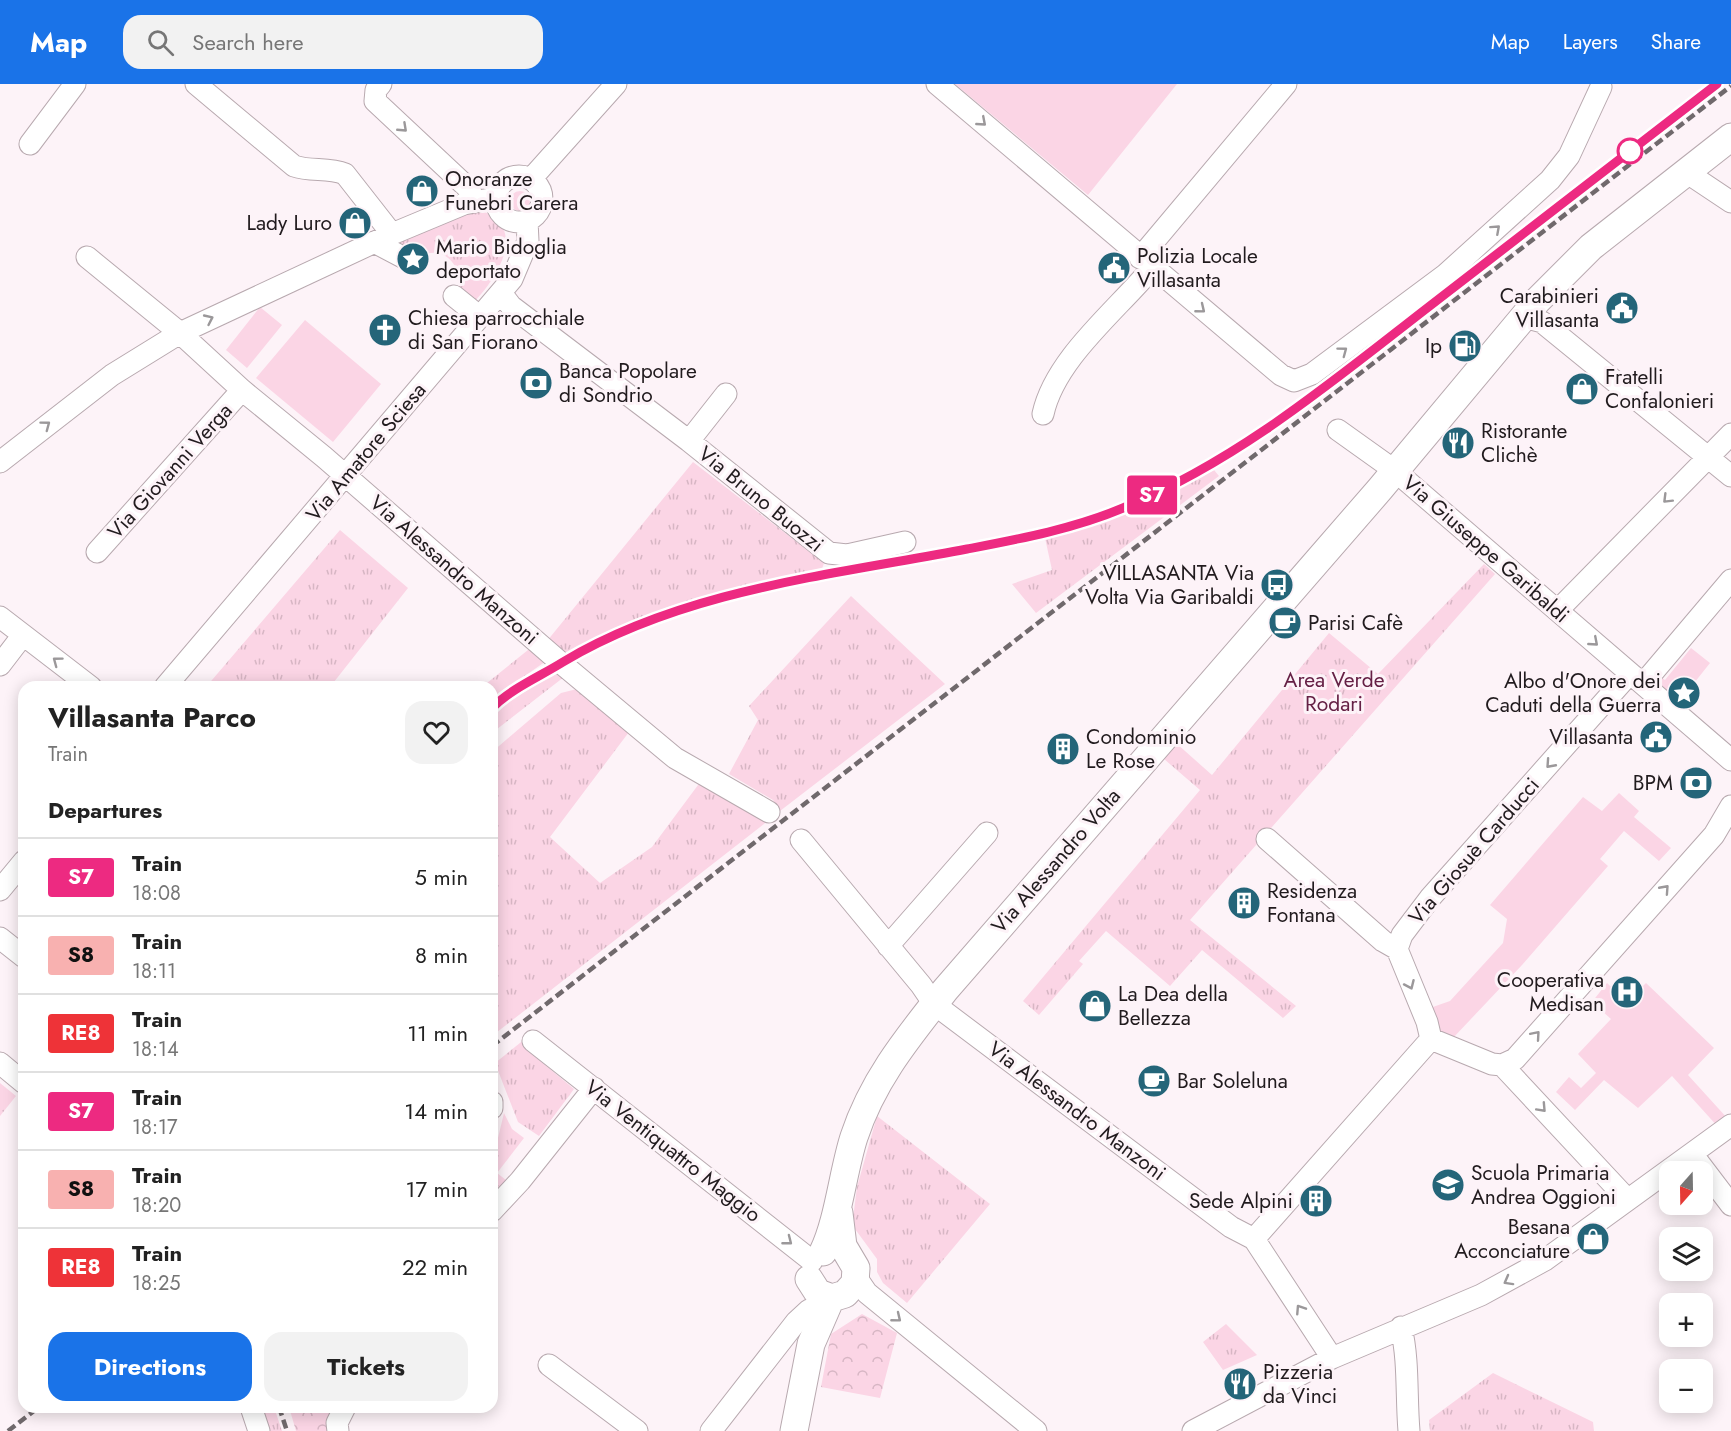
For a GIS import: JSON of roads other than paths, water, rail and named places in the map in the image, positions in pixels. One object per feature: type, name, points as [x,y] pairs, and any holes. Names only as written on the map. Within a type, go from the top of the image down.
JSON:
[{"type":"main road","name":"Via Alessandro Volta","points":[[794,1431],[810,1347],[829,1265],[840,1232],[839,1200],[850,1151],[873,1090],[890,1062],[934,1004],[1524,317],[1591,247],[1731,137]]},
{"type":"main road","points":[[820,1304],[849,1291],[829,1265]]},
{"type":"street","points":[[30,144],[75,84]]},
{"type":"street","points":[[196,84],[294,166],[306,170],[335,170],[345,174],[383,238],[412,262]]},
{"type":"street","points":[[0,462],[112,375],[180,333],[383,238],[464,204],[485,200],[509,177],[518,175],[531,179],[539,188],[542,202],[538,211],[527,221],[513,221],[504,217],[497,206],[485,200],[469,189],[375,101],[376,90],[381,84]]},
{"type":"street","points":[[531,179],[616,84]]},
{"type":"street","points":[[937,84],[1146,263],[1281,375],[1294,381],[1312,374],[1445,275],[1550,180],[1569,156],[1597,101],[1597,85]]},
{"type":"street","points":[[1042,414],[1047,394],[1066,364],[1286,84]]},
{"type":"street","points":[[1686,172],[1731,202]]},
{"type":"street","name":"Via Amatore Sciesa","points":[[173,681],[512,279],[522,260],[528,241],[527,221]]},
{"type":"street","name":"Via Alessandro Manzoni","points":[[87,257],[180,333],[242,390],[345,475],[675,758],[769,812]]},
{"type":"street","name":"Via Bruno Buozzi","points":[[501,293],[511,306],[688,441],[829,553],[847,555],[905,542]]},
{"type":"street","points":[[454,296],[480,317]]},
{"type":"street","points":[[1524,317],[1542,322],[1731,476]]},
{"type":"street","name":"Via Giovanni Verga","points":[[97,552],[242,390]]},
{"type":"street","name":"Via Bruno Buozzi","points":[[688,441],[726,394]]},
{"type":"street","name":"Via Giuseppe Garibaldi","points":[[1338,430],[1394,470],[1731,760]]},
{"type":"street","points":[[1558,610],[1731,434]]},
{"type":"street","name":"Via Giosuè Carducci","points":[[1431,1040],[1427,1022],[1397,949],[1402,935],[1430,898],[1636,678],[1689,629],[1731,580]]},
{"type":"street","points":[[0,617],[83,681]]},
{"type":"street","points":[[0,665],[23,635]]},
{"type":"street","points":[[1502,1065],[1515,1059],[1714,835],[1731,806]]},
{"type":"street","points":[[888,945],[987,834]]},
{"type":"street","points":[[1267,839],[1383,941],[1397,949]]},
{"type":"street","name":"Via Alessandro Manzoni","points":[[801,840],[934,1004],[1231,1227],[1254,1239],[1332,1358]]},
{"type":"street","points":[[0,890],[18,868]]},
{"type":"street","points":[[0,938],[18,952]]},
{"type":"street","points":[[1254,1239],[1431,1040],[1478,1060],[1502,1065],[1627,1199]]},
{"type":"street","name":"Via Ventiquattro Maggio","points":[[533,1041],[867,1293],[1036,1431]]},
{"type":"street","points":[[0,1063],[18,1078]]},
{"type":"street","points":[[498,1205],[520,1181],[594,1088]]},
{"type":"street","points":[[1194,1431],[1332,1358],[1481,1295],[1558,1251],[1627,1199],[1693,1155],[1731,1125]]},
{"type":"street","points":[[1693,1155],[1731,1205]]},
{"type":"street","points":[[711,1431],[779,1344],[820,1304]]},
{"type":"street","points":[[1393,1331],[1408,1356],[1405,1383],[1409,1431]]},
{"type":"street","points":[[779,1344],[798,1343],[810,1347]]},
{"type":"street","points":[[549,1365],[637,1431]]},
{"type":"street","points":[[252,1413],[259,1431]]},
{"type":"street","points":[[338,1431],[337,1423],[342,1413]]},
{"type":"railway","points":[[498,703],[517,688],[609,638],[708,601],[811,577],[1026,537],[1104,515],[1163,490],[1240,446],[1312,397],[1717,84]]},
{"type":"railway","points":[[498,1041],[1731,86]]},
{"type":"railway","points":[[8,1431],[31,1413]]},
{"type":"railway","points":[[281,1413],[287,1431]]},
{"type":"train","name":"S7","points":[[498,702],[526,682],[576,654],[673,611],[743,593],[1048,532],[1120,509],[1201,472],[1234,452],[1311,398],[1717,84]]},
{"type":"place","name":"Onoranze Funebri Carera","points":[[422,191]]},
{"type":"place","name":"Lady Luro","points":[[355,223]]},
{"type":"place","name":"Mario Bidoglia deportato","points":[[413,259]]},
{"type":"place","name":"Polizia Locale Villasanta","points":[[1114,268]]},
{"type":"place","name":"Carabinieri Villasanta","points":[[1622,308]]},
{"type":"place","name":"Chiesa parrocchiale di San Fiorano","points":[[385,330]]},
{"type":"place","name":"Ip","points":[[1465,346]]},
{"type":"place","name":"Banca Popolare di Sondrio","points":[[536,383]]},
{"type":"place","name":"Fratelli Confalonieri","points":[[1582,389]]},
{"type":"place","name":"Ristorante Clichè","points":[[1458,443]]},
{"type":"place","name":"VILLASANTA Via Volta Via Garibaldi","points":[[1277,585]]},
{"type":"place","name":"Parisi Cafè","points":[[1285,623]]},
{"type":"place","name":"Albo d'Onore dei Caduti della Guerra","points":[[1684,693]]},
{"type":"place","name":"Villasanta","points":[[1656,737]]},
{"type":"place","name":"Condominio Le Rose","points":[[1063,749]]},
{"type":"place","name":"BPM","points":[[1696,783]]},
{"type":"place","name":"Residenza Fontana","points":[[1244,903]]},
{"type":"place","name":"Cooperativa Medisan","points":[[1627,992]]},
{"type":"place","name":"La Dea della Bellezza","points":[[1095,1006]]},
{"type":"place","name":"Bar Soleluna","points":[[1154,1081]]},
{"type":"place","name":"Scuola Primaria Andrea Oggioni","points":[[1448,1185]]},
{"type":"place","name":"Sede Alpini","points":[[1316,1201]]},
{"type":"place","name":"Besana Acconciature","points":[[1593,1239]]},
{"type":"place","name":"Pizzeria da Vinci","points":[[1240,1384]]},
{"type":"park label","name":"Area Verde Rodari","points":[[1334,692]]}]
